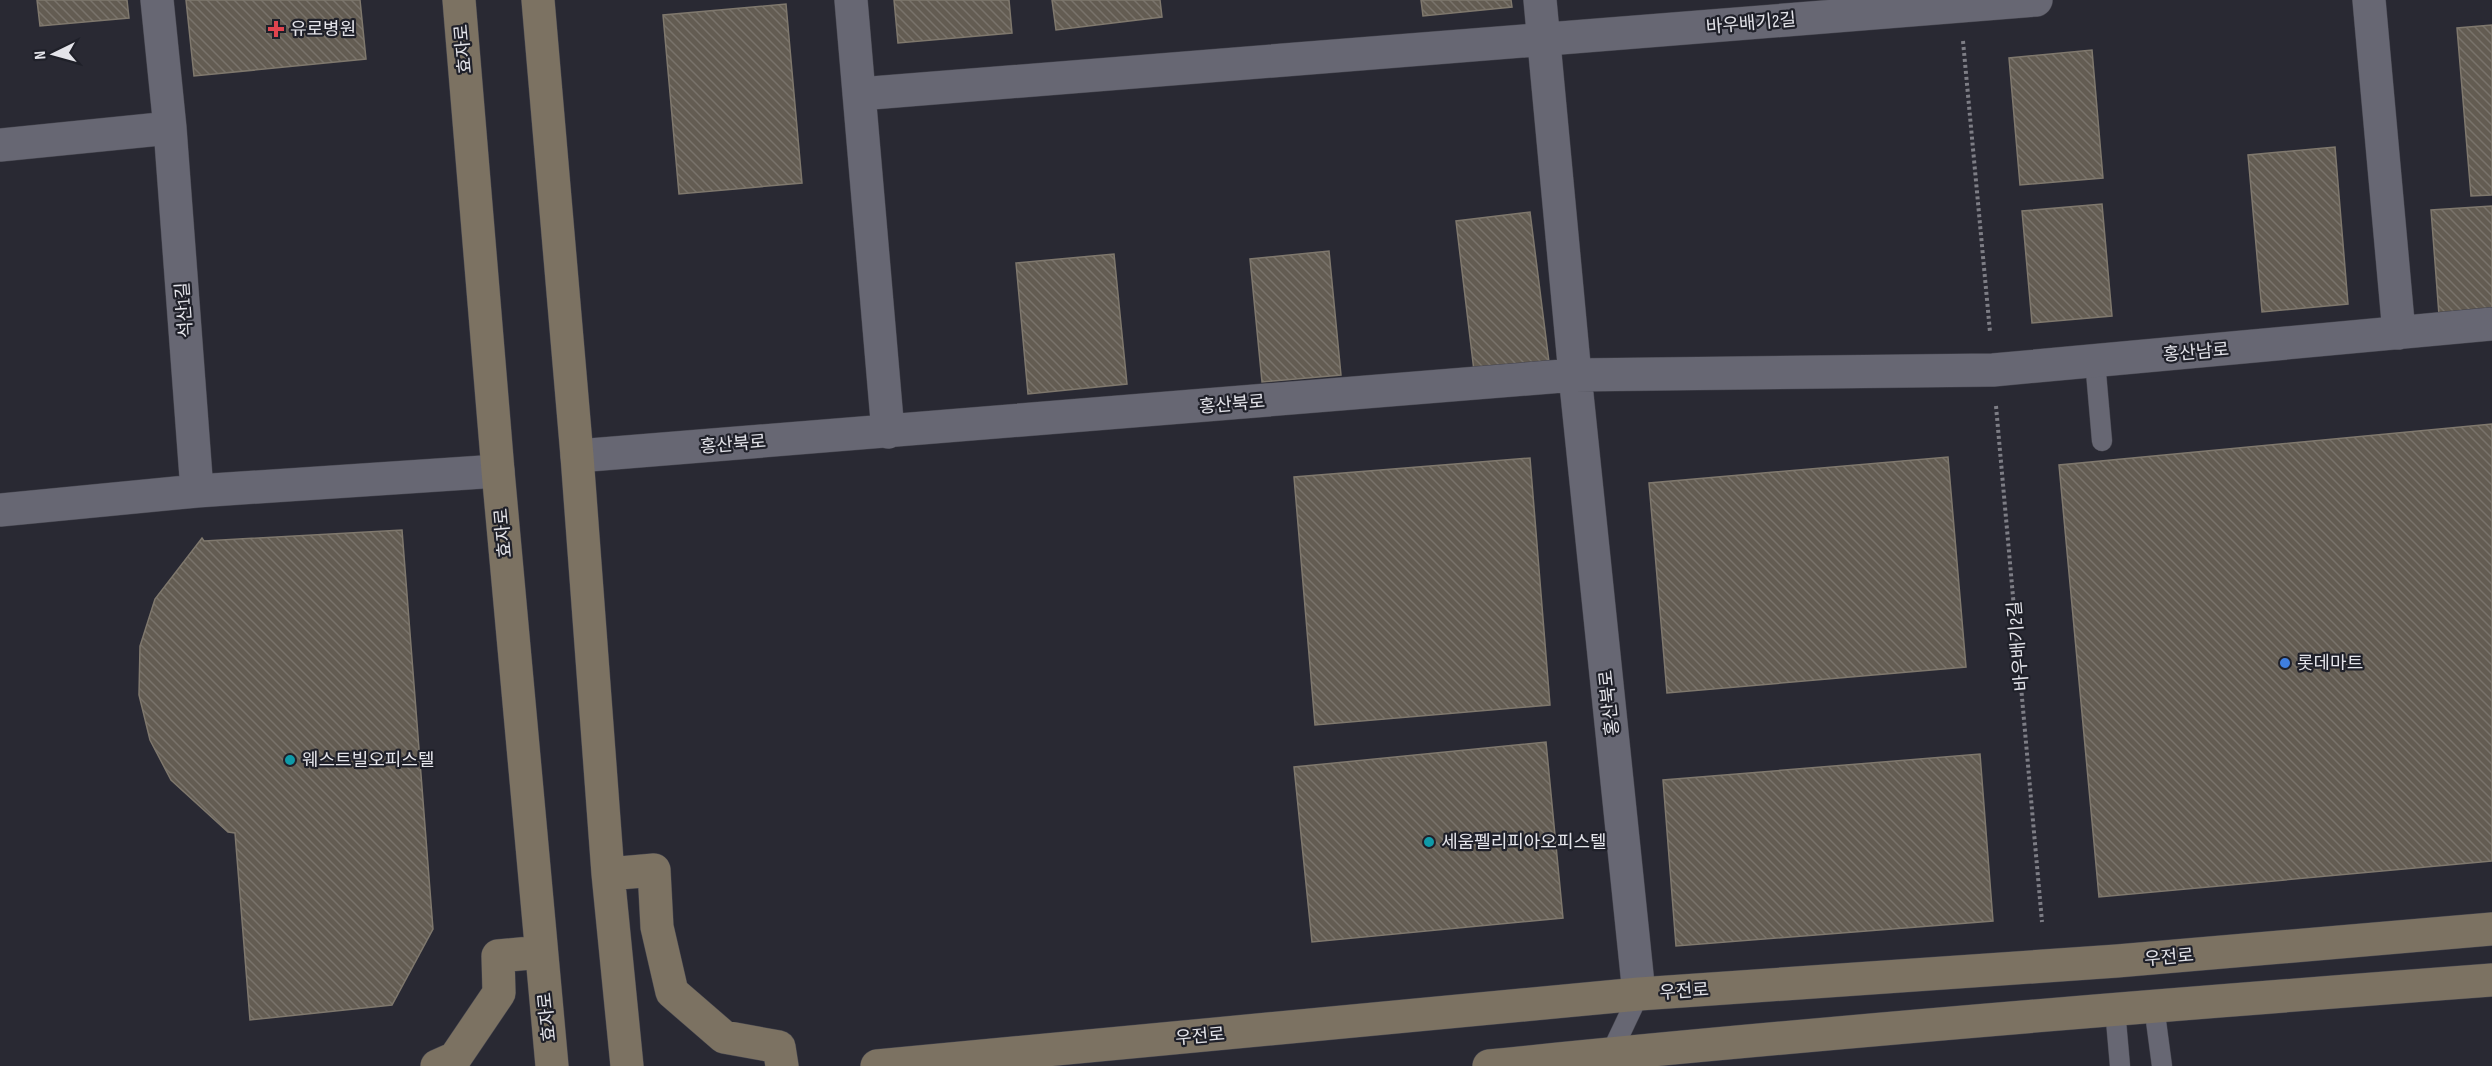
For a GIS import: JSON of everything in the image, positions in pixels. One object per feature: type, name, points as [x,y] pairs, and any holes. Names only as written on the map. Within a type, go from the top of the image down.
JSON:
[{"type":"street","name":"석산1길","points":[[157,0],[170,128],[197,491]]},
{"type":"street","name":"효자로","points":[[459,0],[498,471],[552,1066]]},
{"type":"street","points":[[538,0],[577,456],[608,874],[627,1066]]},
{"type":"street","points":[[851,0],[888,432]]},
{"type":"street","name":"홍산북로","points":[[1540,0],[1575,375],[1639,994]]},
{"type":"street","name":"바우배기2길","points":[[1543,40],[2036,0]]},
{"type":"street","points":[[2368,0],[2399,333]]},
{"type":"street","points":[[859,94],[1543,40]]},
{"type":"street","points":[[0,144],[170,128]]},
{"type":"street","name":"홍산남로","points":[[1993,370],[2492,324]]},
{"type":"street","points":[[1575,375],[1993,370]]},
{"type":"street","name":"홍산북로","points":[[577,456],[1575,375]]},
{"type":"street","points":[[0,510],[197,491],[498,471]]},
{"type":"street","points":[[608,874],[654,870],[657,927],[672,992],[724,1037],[779,1047],[782,1066]]},
{"type":"street","name":"우전로","points":[[877,1066],[1639,994],[2117,961],[2492,929]]},
{"type":"street","points":[[437,1066],[455,1058],[499,993],[498,956],[541,952]]},
{"type":"street","points":[[1489,1066],[1611,1060],[2115,1009],[2492,980]]},
{"type":"lane","points":[[2095,361],[2102,441]]},
{"type":"lane","points":[[1611,1060],[1639,994]]},
{"type":"lane","points":[[2154,1006],[2162,1066]]},
{"type":"lane","points":[[2115,1009],[2120,1066]]},
{"type":"path","name":"바우배기2길","points":[[1959,6],[2042,922]]},
{"type":"building","points":[[37,0],[127,0],[129,18],[40,26]]},
{"type":"building","name":"유로병원","points":[[186,0],[360,0],[366,59],[194,76]]},
{"type":"building","points":[[894,0],[1009,0],[1012,33],[898,43]]},
{"type":"building","points":[[1052,0],[1160,0],[1162,17],[1056,30]]},
{"type":"building","points":[[1421,0],[1511,0],[1512,7],[1423,16]]},
{"type":"building","points":[[786,4],[802,183],[679,194],[663,15]]},
{"type":"building","points":[[2492,25],[2492,195],[2471,196],[2457,28]]},
{"type":"building","points":[[2092,50],[2103,178],[2020,185],[2009,58]]},
{"type":"building","points":[[2335,147],[2348,304],[2262,312],[2248,155]]},
{"type":"building","points":[[2102,204],[2112,316],[2032,323],[2022,211]]},
{"type":"building","points":[[2492,206],[2492,311],[2439,315],[2431,210]]},
{"type":"building","points":[[1530,212],[1549,362],[1474,371],[1456,221]]},
{"type":"building","points":[[1329,251],[1341,375],[1262,382],[1250,259]]},
{"type":"building","points":[[1114,254],[1127,384],[1028,394],[1016,263]]},
{"type":"building","name":"롯데마트","points":[[2492,424],[2492,861],[2099,897],[2059,465]]},
{"type":"building","points":[[1948,457],[1966,667],[1667,693],[1649,483]]},
{"type":"building","points":[[1530,458],[1550,705],[1315,725],[1294,477]]},
{"type":"building","name":"웨스트빌오피스텔","points":[[402,530],[433,929],[392,1005],[250,1020],[235,833],[228,832],[171,780],[150,740],[139,695],[140,646],[155,599],[202,538],[204,541]]},
{"type":"building","name":"세움펠리피아오피스텔","points":[[1546,742],[1563,918],[1312,942],[1294,767]]},
{"type":"building","points":[[1980,754],[1993,921],[1676,946],[1663,780]]},
{"type":"place","name":"유로병원","points":[[276,29]]},
{"type":"place","name":"롯데마트","points":[[2285,663]]},
{"type":"place","name":"웨스트빌오피스텔","points":[[290,760]]},
{"type":"place","name":"세움펠리피아오피스텔","points":[[1429,842]]}]
